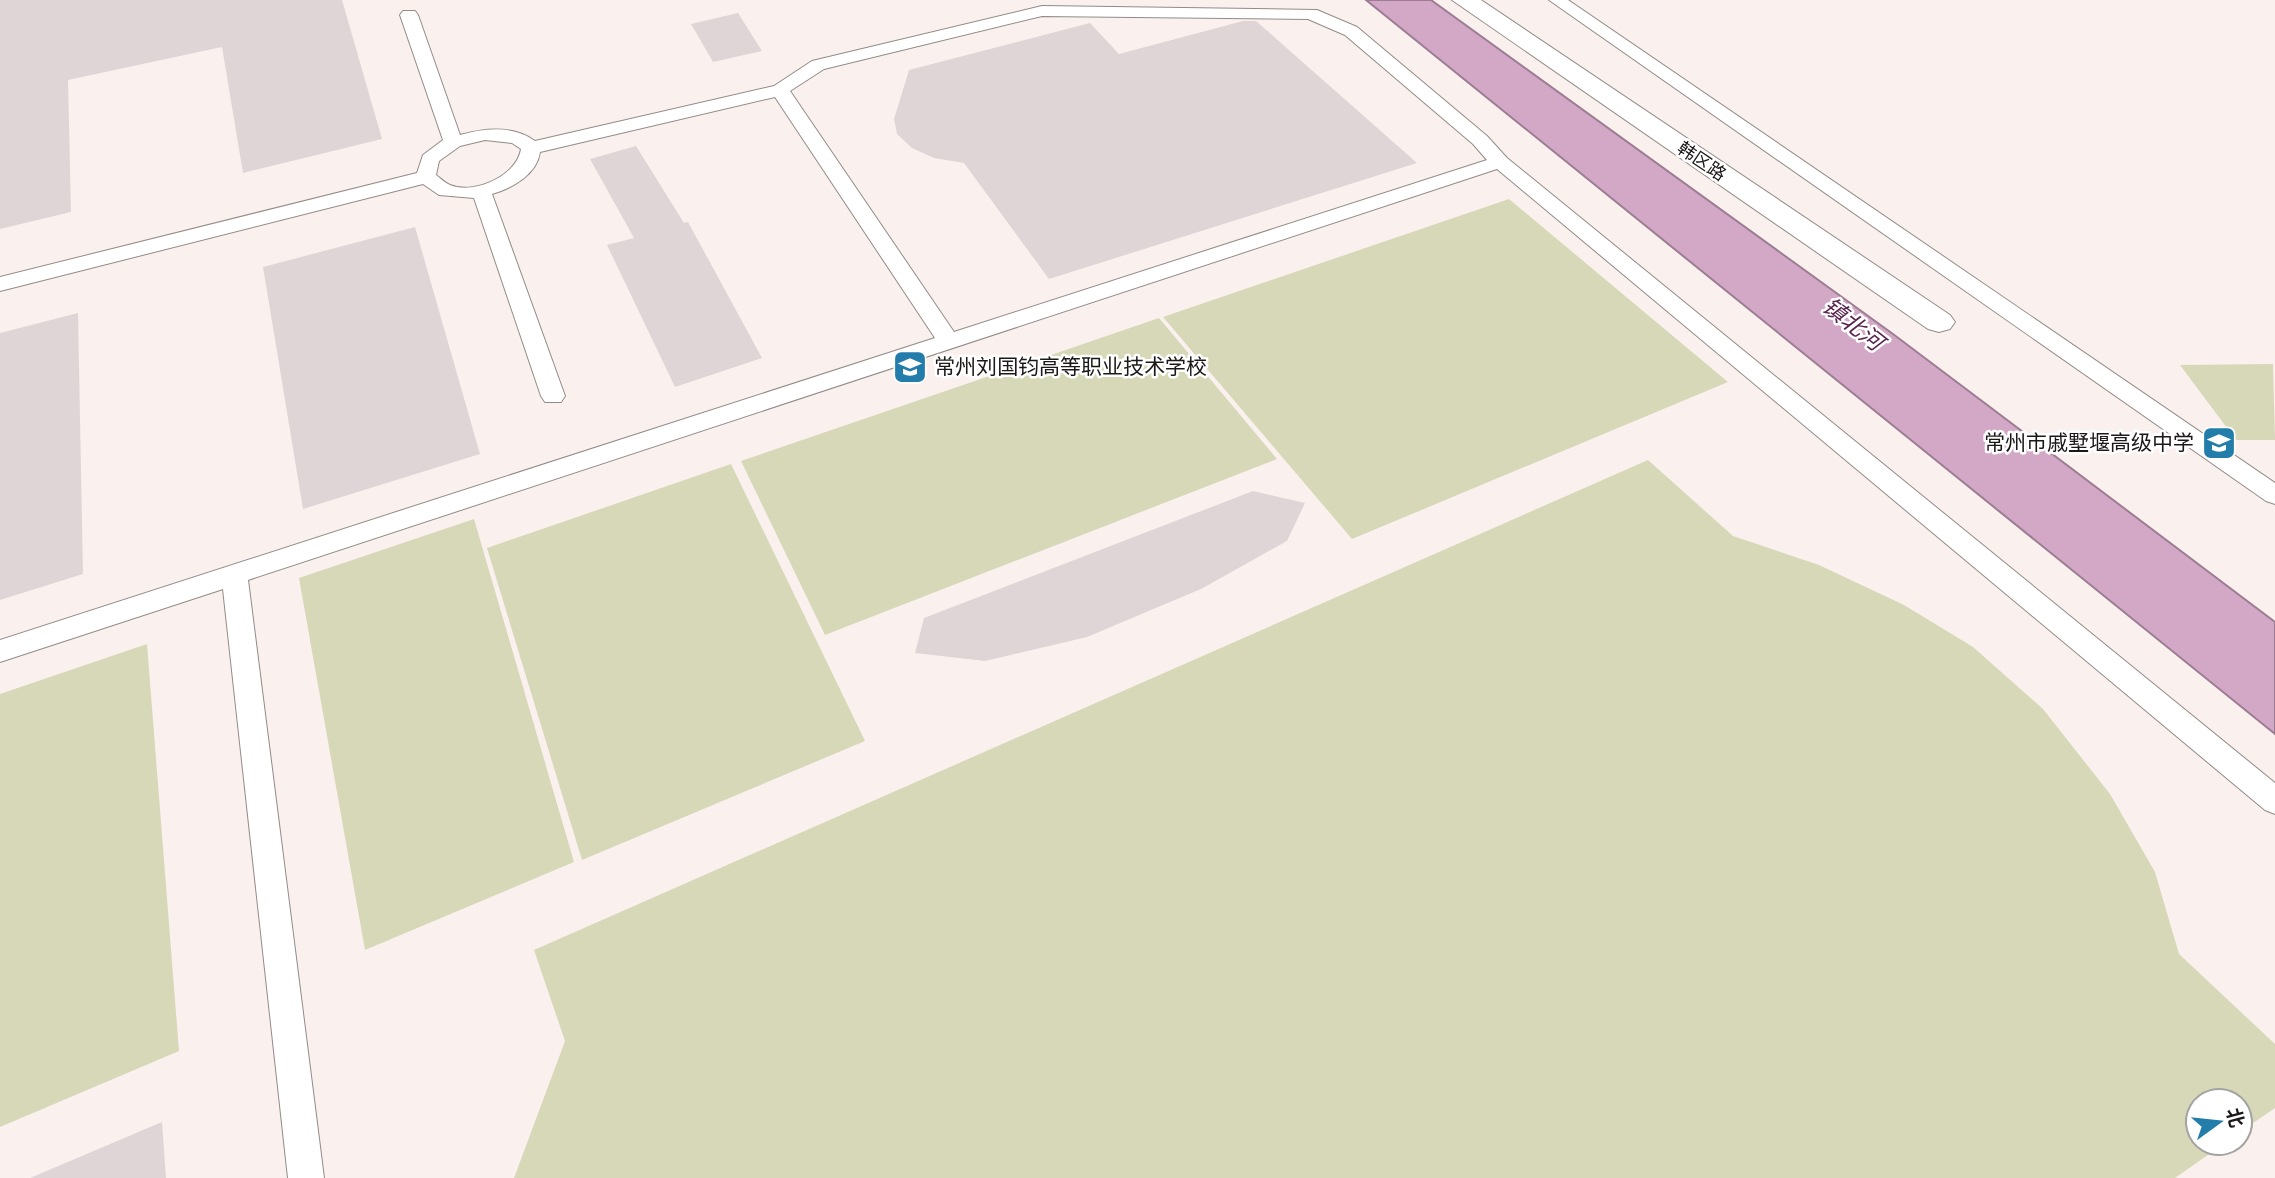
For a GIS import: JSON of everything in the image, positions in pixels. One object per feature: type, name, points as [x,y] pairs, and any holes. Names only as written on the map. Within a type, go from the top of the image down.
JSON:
[{"type":"street","name":"韩区路","points":[[1464,0],[1939,322]]},
{"type":"lane","points":[[1557,0],[2275,495]]},
{"type":"lane","points":[[531,148],[780,89],[818,65],[1042,11],[1311,14],[1351,31],[1480,140],[1500,162],[2275,801]]},
{"type":"lane","points":[[409,15],[453,142]]},
{"type":"lane","points":[[780,89],[949,342]]},
{"type":"lane","points":[[485,134],[501,134],[525,141],[531,148],[532,158],[527,168],[500,185],[481,190],[446,190],[433,185],[426,177],[430,159],[453,142],[485,134]]},
{"type":"lane","points":[[0,651],[1500,162]]},
{"type":"lane","points":[[0,284],[426,177]]},
{"type":"lane","points":[[481,190],[554,396]]},
{"type":"lane","points":[[234,575],[306,1178]]},
{"type":"green space","points":[[1509,199],[1728,382],[1352,539],[1163,317]]},
{"type":"green space","points":[[1159,318],[1277,459],[825,635],[741,461]]},
{"type":"green space","points":[[2273,364],[2275,440],[2236,440],[2180,365]]},
{"type":"green space","points":[[1648,460],[1733,536],[1819,565],[1904,605],[1973,647],[2043,709],[2110,794],[2155,872],[2179,954],[2275,1044],[2275,1108],[2254,1122],[2254,1087],[2184,1087],[2184,1157],[2205,1157],[2175,1178],[514,1178],[565,1041],[534,950]]},
{"type":"green space","points":[[731,464],[865,741],[582,860],[487,548]]},
{"type":"green space","points":[[474,519],[574,862],[365,950],[299,578]]},
{"type":"green space","points":[[147,644],[179,1051],[0,1127],[0,694]]},
{"type":"water","name":"镇北河","points":[[1366,0],[1431,0],[1893,334],[2275,622],[2275,734]]},
{"type":"building","points":[[0,0],[342,0],[382,139],[243,173],[222,47],[68,80],[71,212],[0,229]]},
{"type":"building","points":[[738,13],[762,51],[713,62],[691,24]]},
{"type":"building","points":[[1243,21],[1256,21],[1417,163],[1049,279],[964,163],[934,158],[912,148],[897,134],[894,119],[909,70],[1090,23],[1119,54]]},
{"type":"building","points":[[636,146],[684,223],[688,222],[762,358],[675,387],[607,245],[634,238],[590,159]]},
{"type":"building","points":[[415,227],[480,454],[303,509],[263,267]]},
{"type":"building","points":[[78,313],[83,574],[0,600],[0,333]]},
{"type":"building","points":[[1253,491],[1305,503],[1287,541],[1201,589],[1087,637],[985,661],[915,653],[924,618]]},
{"type":"building","points":[[162,1122],[166,1178],[30,1178]]},
{"type":"place","name":"常州刘国钧高等职业技术学校","points":[[910,367]]},
{"type":"place","name":"常州市戚墅堰高级中学","points":[[2219,443]]}]
